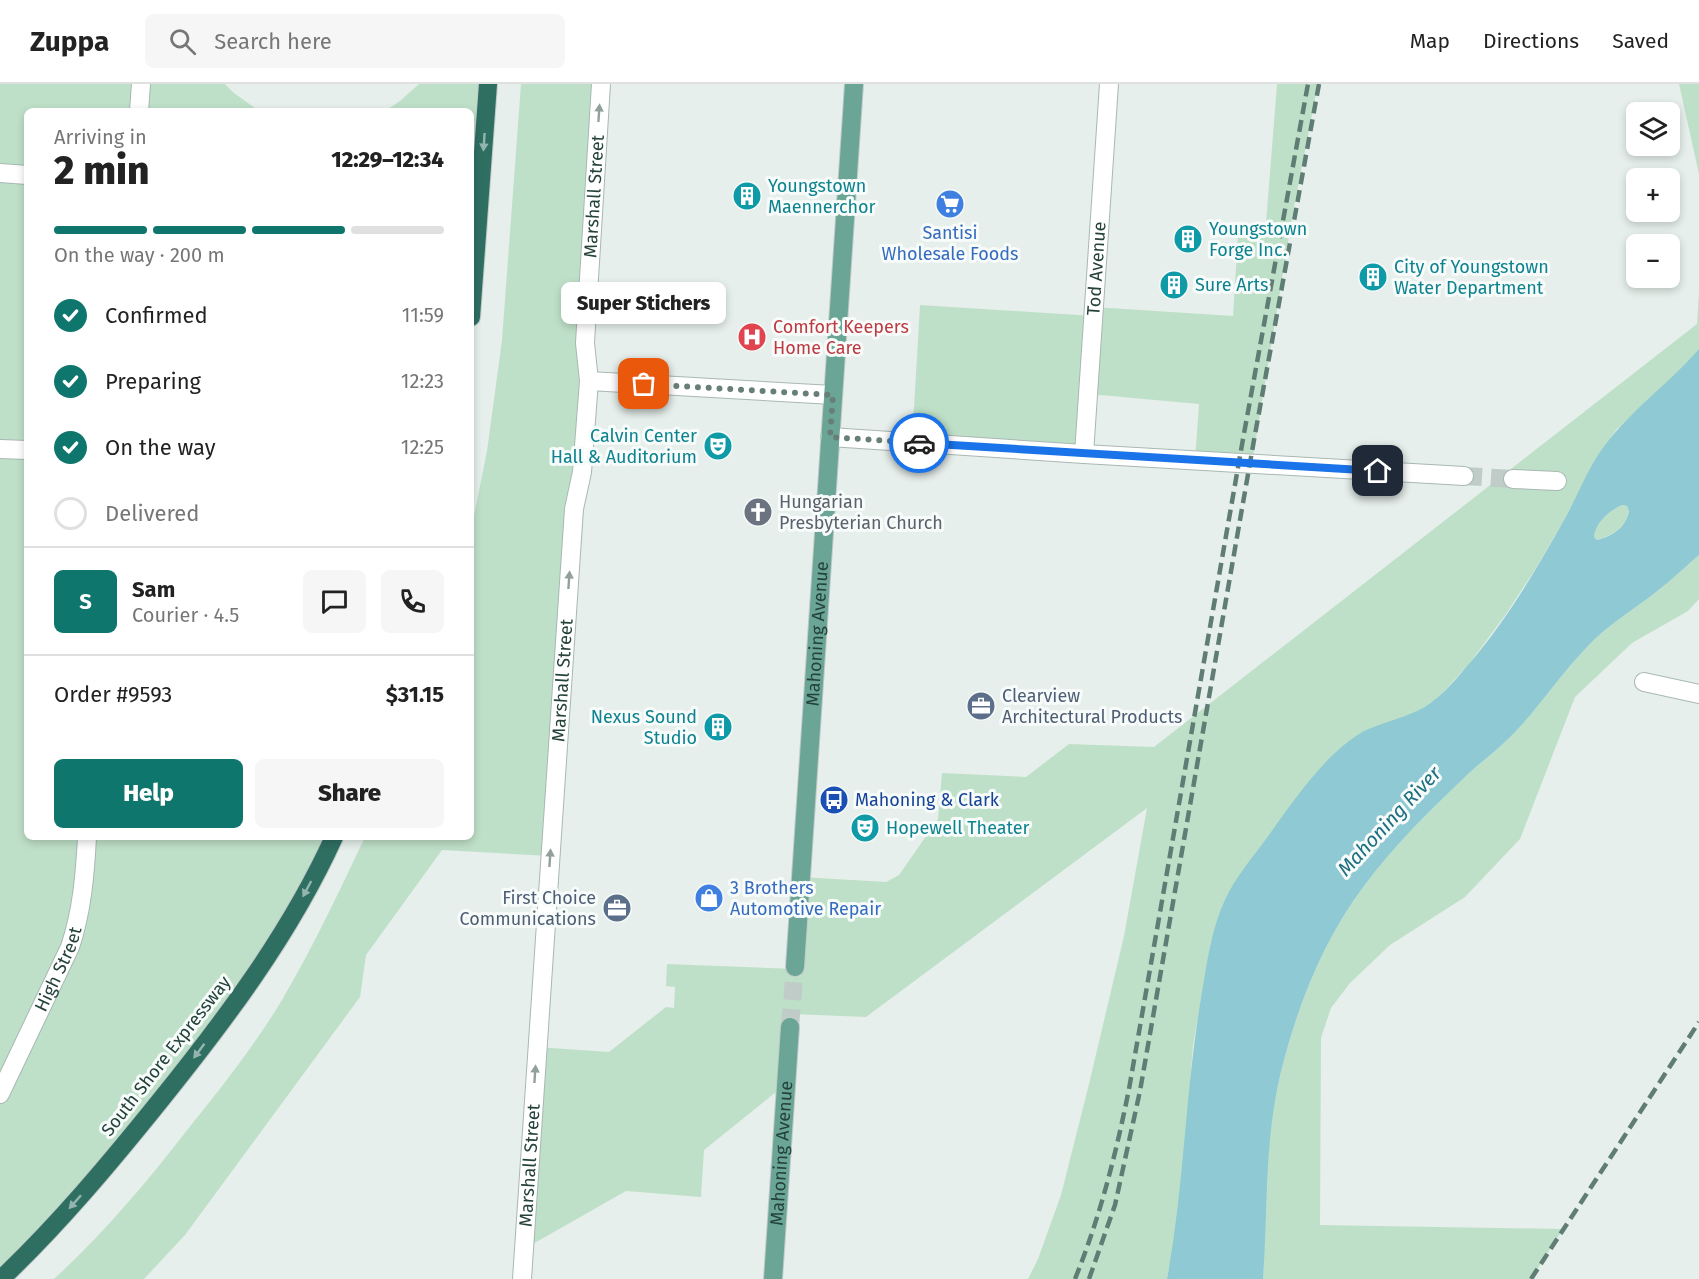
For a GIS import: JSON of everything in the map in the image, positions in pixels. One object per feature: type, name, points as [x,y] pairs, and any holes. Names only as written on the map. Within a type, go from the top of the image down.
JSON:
[{"type":"highway","points":[[474,276],[488,84]]},
{"type":"highway","name":"South Shore Expressway","points":[[1,1279],[56,1224],[111,1162],[224,1019],[270,952],[303,898],[332,840]]},
{"type":"main road","name":"Mahoning Avenue","points":[[795,967],[854,84]]},
{"type":"main road","name":"Mahoning Avenue","points":[[773,1279],[790,1027]]},
{"type":"street","points":[[139,108],[141,84]]},
{"type":"street","name":"Marshall Street","points":[[522,1279],[573,519],[582,472],[589,381],[585,343],[601,84]]},
{"type":"street","name":"Tod Avenue","points":[[1084,454],[1109,84]]},
{"type":"street","points":[[0,173],[24,175]]},
{"type":"street","points":[[589,381],[833,395]]},
{"type":"street","points":[[830,437],[1464,476]]},
{"type":"street","points":[[0,448],[24,450]]},
{"type":"street","points":[[1513,478],[1557,481]]},
{"type":"street","points":[[1644,682],[1699,694]]},
{"type":"street","name":"High Street","points":[[0,1094],[76,930],[82,904],[87,840]]},
{"type":"green space","points":[[0,84],[225,84],[255,108],[24,108],[24,840],[332,840],[224,1019],[0,1279]]},
{"type":"green space","points":[[419,84],[488,84],[474,276],[474,108],[390,108]]},
{"type":"green space","points":[[521,84],[601,84],[550,856],[442,850],[366,955],[360,997],[185,1235],[144,1279],[54,1279],[90,1244],[141,1188],[249,1050],[272,1017],[304,960],[364,840],[474,840],[474,516],[487,451],[502,340]]},
{"type":"green space","points":[[1277,84],[1318,84],[1293,212],[1252,463],[1195,460],[1199,404],[1089,394],[1084,454],[912,442],[920,305],[1093,316],[1094,307],[1233,316],[1238,235],[1265,236]]},
{"type":"green space","points":[[1679,84],[1699,84],[1699,174]]},
{"type":"green space","points":[[1699,291],[1699,349],[1683,368],[1617,429],[1597,457],[1536,568],[1469,664],[1437,699],[1420,710],[1338,750],[1281,818],[1211,941],[1193,1046],[1185,1148],[1175,1237],[1167,1279],[1028,1279],[1038,1259],[1061,1195],[1124,936],[1147,808],[866,1017],[791,1014],[786,1084],[704,1150],[701,1197],[626,1191],[524,1249],[537,1047],[609,1052],[666,1007],[674,1008],[675,987],[666,986],[667,964],[794,969],[801,877],[886,882],[899,875],[938,819],[942,773],[1026,777],[1069,744],[1154,747],[1697,324]]},
{"type":"green space","points":[[1622,505],[1627,506],[1629,510],[1622,526],[1608,536],[1597,540],[1594,537],[1600,522]]},
{"type":"green space","points":[[1699,555],[1699,599],[1688,611],[1632,643],[1575,697],[1520,839],[1465,897],[1390,945],[1350,983],[1331,1008],[1321,1038],[1320,1225],[1563,1229],[1531,1279],[1263,1279],[1268,1152],[1280,1076],[1294,1026],[1313,976],[1349,907],[1399,844],[1450,791],[1515,732],[1587,647]]},
{"type":"water","name":"Mahoning River","points":[[1699,349],[1699,555],[1587,647],[1515,732],[1450,791],[1399,844],[1349,907],[1313,976],[1294,1026],[1280,1076],[1271,1127],[1263,1279],[1167,1279],[1173,1245],[1200,1004],[1212,938],[1229,892],[1298,795],[1336,752],[1364,731],[1424,707],[1456,679],[1494,632],[1519,596],[1564,520],[1598,455],[1633,413]],"holes":[[[1627,506],[1629,511],[1622,526],[1608,536],[1597,540],[1594,537],[1595,532],[1604,518],[1617,507]]]},
{"type":"tunnel","points":[[1464,476],[1513,479]]},
{"type":"tunnel","points":[[790,1027],[795,967]]},
{"type":"railway","points":[[1075,1279],[1106,1185],[1129,1089],[1308,84]]},
{"type":"railway","points":[[1089,1279],[1115,1205],[1140,1091],[1319,84]]},
{"type":"railway","points":[[1531,1279],[1699,1022]]},
{"type":"way so far","points":[[644,384],[833,395],[830,437],[919,443]]},
{"type":"place","name":"Youngstown Maennerchor","points":[[747,196]]},
{"type":"place","name":"Santisi Wholesale Foods","points":[[950,204]]},
{"type":"place","name":"Youngstown Forge Inc.","points":[[1188,239]]},
{"type":"place","name":"City of Youngstown Water Department","points":[[1373,277]]},
{"type":"place","name":"Sure Arts","points":[[1174,285]]},
{"type":"place","name":"Comfort Keepers Home Care","points":[[752,337]]},
{"type":"place","name":"Super Stichers","points":[[644,384]]},
{"type":"place","name":"Calvin Center Hall & Auditorium","points":[[718,446]]},
{"type":"place","name":"Hungarian Presbyterian Church","points":[[758,512]]},
{"type":"place","name":"Clearview Architectural Products","points":[[981,706]]},
{"type":"place","name":"Nexus Sound Studio","points":[[718,727]]},
{"type":"place","name":"Mahoning & Clark","points":[[834,800]]},
{"type":"place","name":"Hopewell Theater","points":[[865,828]]},
{"type":"place","name":"3 Brothers Automotive Repair","points":[[709,898]]},
{"type":"place","name":"First Choice Communications","points":[[617,908]]},
{"type":"route","points":[[919,443],[1378,471]]}]
